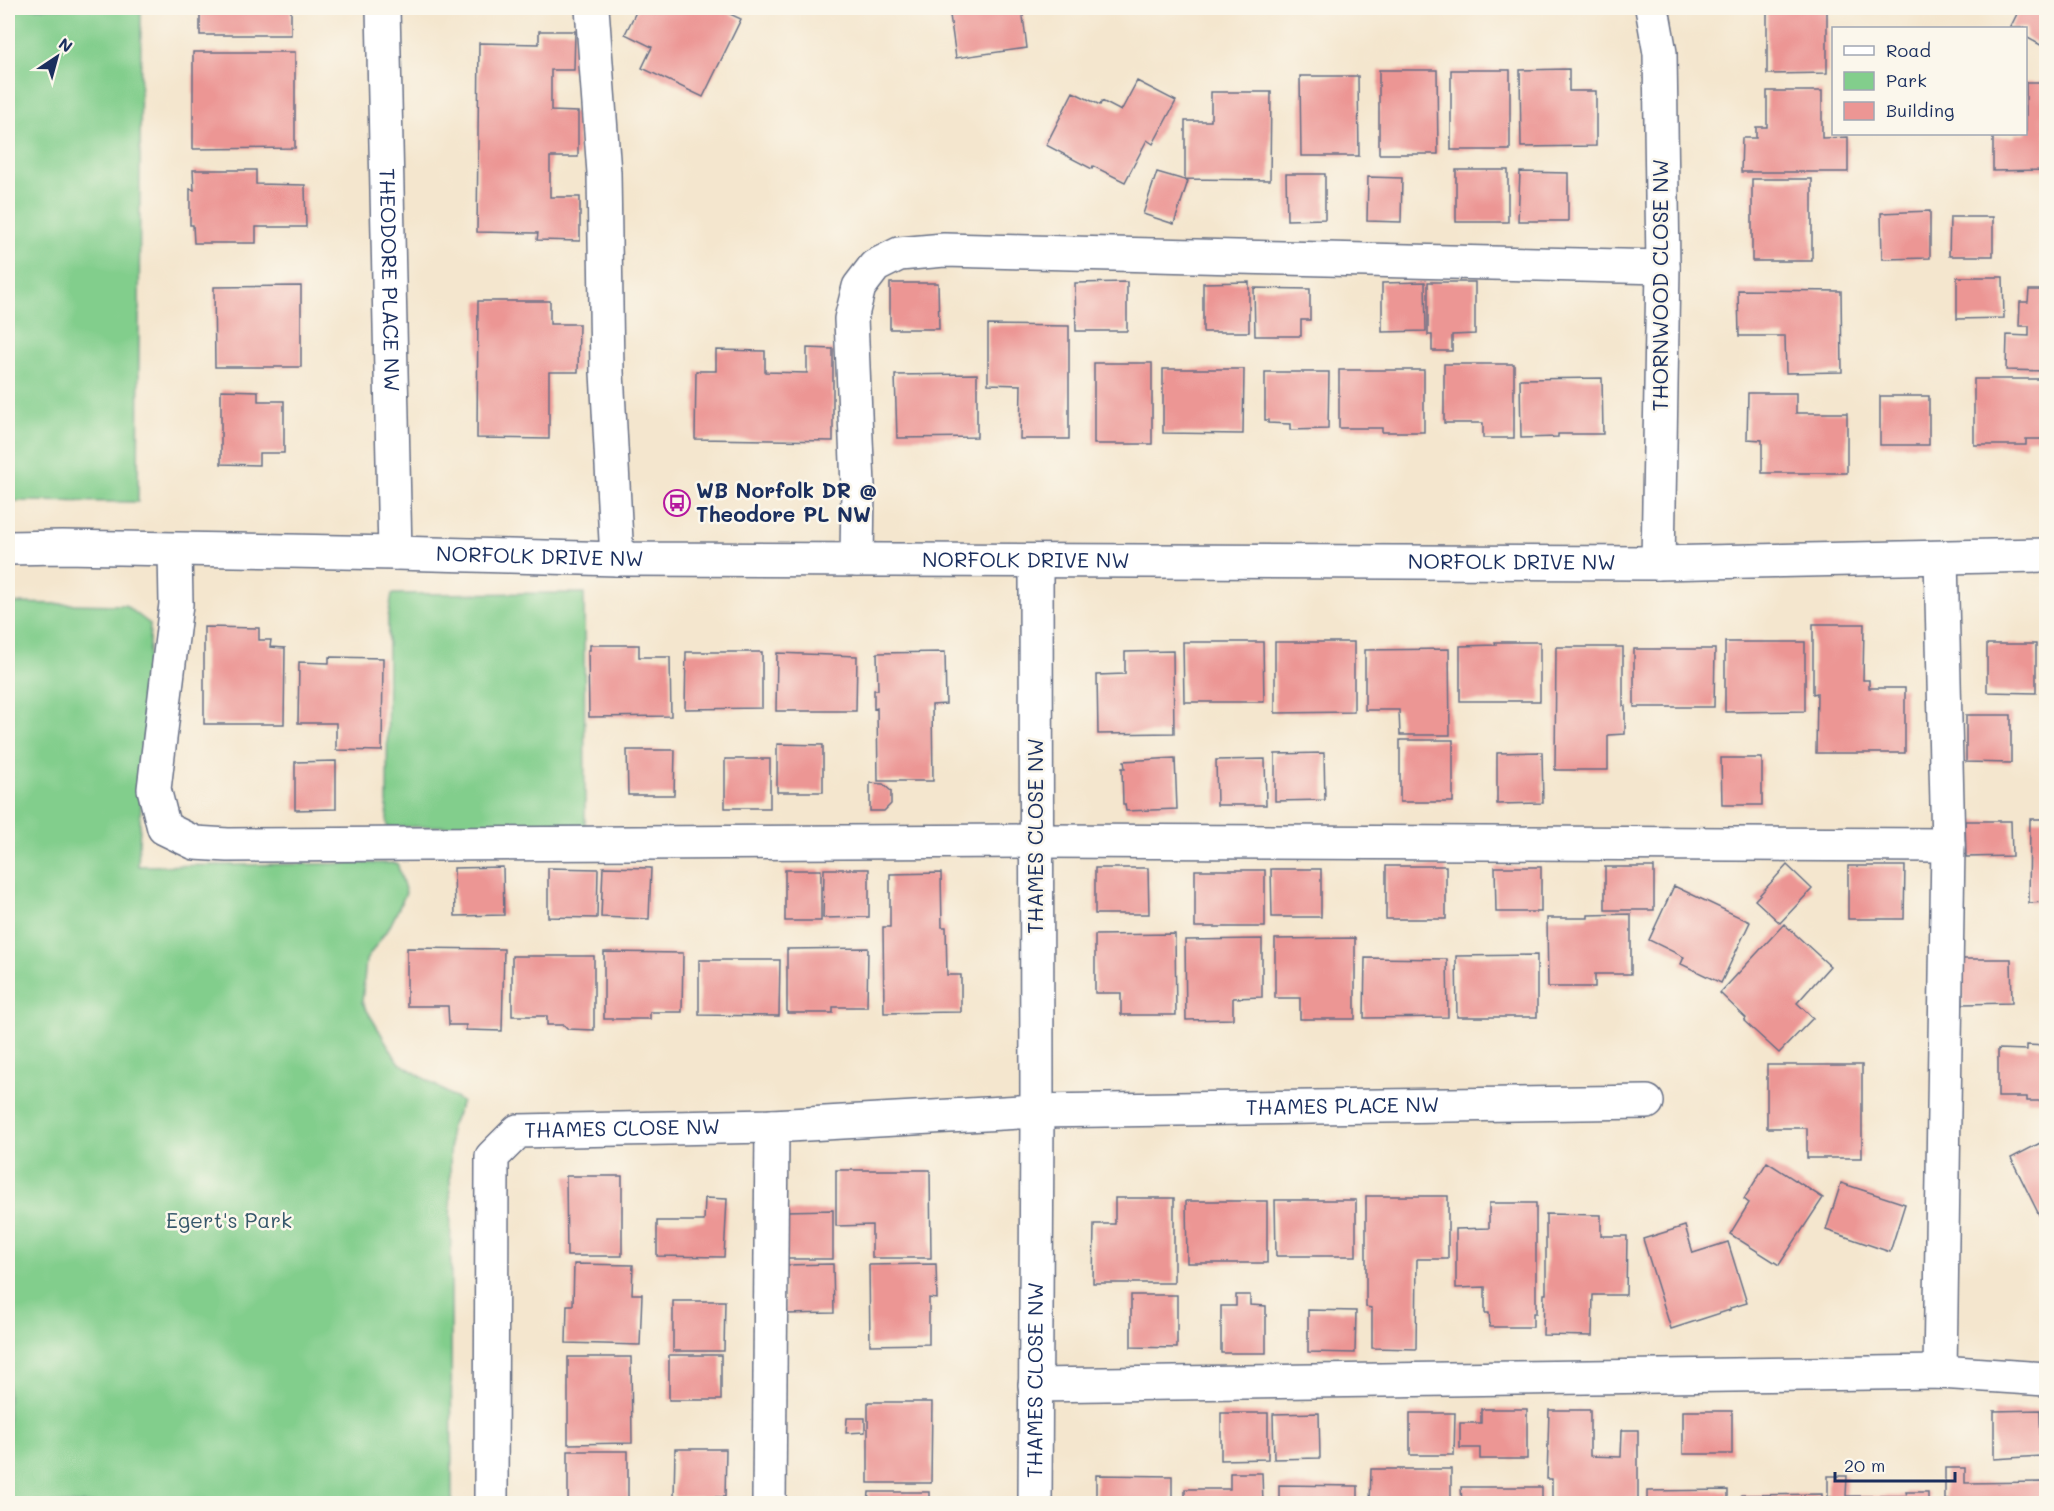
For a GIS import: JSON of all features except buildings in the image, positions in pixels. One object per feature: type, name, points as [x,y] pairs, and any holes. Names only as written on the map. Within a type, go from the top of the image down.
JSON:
[{"type":"street","name":"THEODORE PLACE NW","points":[[383,8],[395,553]]},
{"type":"street","points":[[592,8],[604,173],[607,372],[617,559]]},
{"type":"street","name":"THORNWOOD CLOSE NW","points":[[1652,8],[1660,53],[1663,267],[1658,563]]},
{"type":"street","points":[[856,560],[858,486],[851,319],[860,287],[875,266],[899,254],[944,250],[1663,267]]},
{"type":"street","name":"NORFOLK DRIVE NW","points":[[8,548],[395,553],[617,559],[1036,561],[1658,563],[2046,555]]},
{"type":"street","points":[[175,550],[176,604],[154,789],[164,828],[195,843],[228,845],[1035,841],[1930,843],[1948,845]]},
{"type":"street","points":[[1940,1372],[1948,845],[1941,558]]},
{"type":"street","name":"THAMES CLOSE NW","points":[[1035,1503],[1036,561]]},
{"type":"street","name":"THAMES PLACE NW","points":[[1037,1111],[1647,1102]]},
{"type":"street","name":"THAMES CLOSE NW","points":[[491,1503],[492,1157],[518,1131],[772,1126],[1037,1111]]},
{"type":"street","points":[[769,1503],[772,1126]]},
{"type":"street","points":[[1035,1385],[1940,1372],[2046,1379]]},
{"type":"green space","points":[[8,8],[141,8],[138,502],[8,501]]},
{"type":"green space","points":[[584,593],[585,825],[387,827],[388,618],[392,594]]},
{"type":"green space","name":"Egert's Park","points":[[8,603],[125,605],[150,624],[138,866],[397,863],[406,893],[391,924],[366,960],[362,1002],[398,1062],[462,1102],[450,1129],[452,1503],[8,1504]]},
{"type":"place","name":"WB Norfolk DR @ Theodore PL NW","points":[[677,503]]}]
